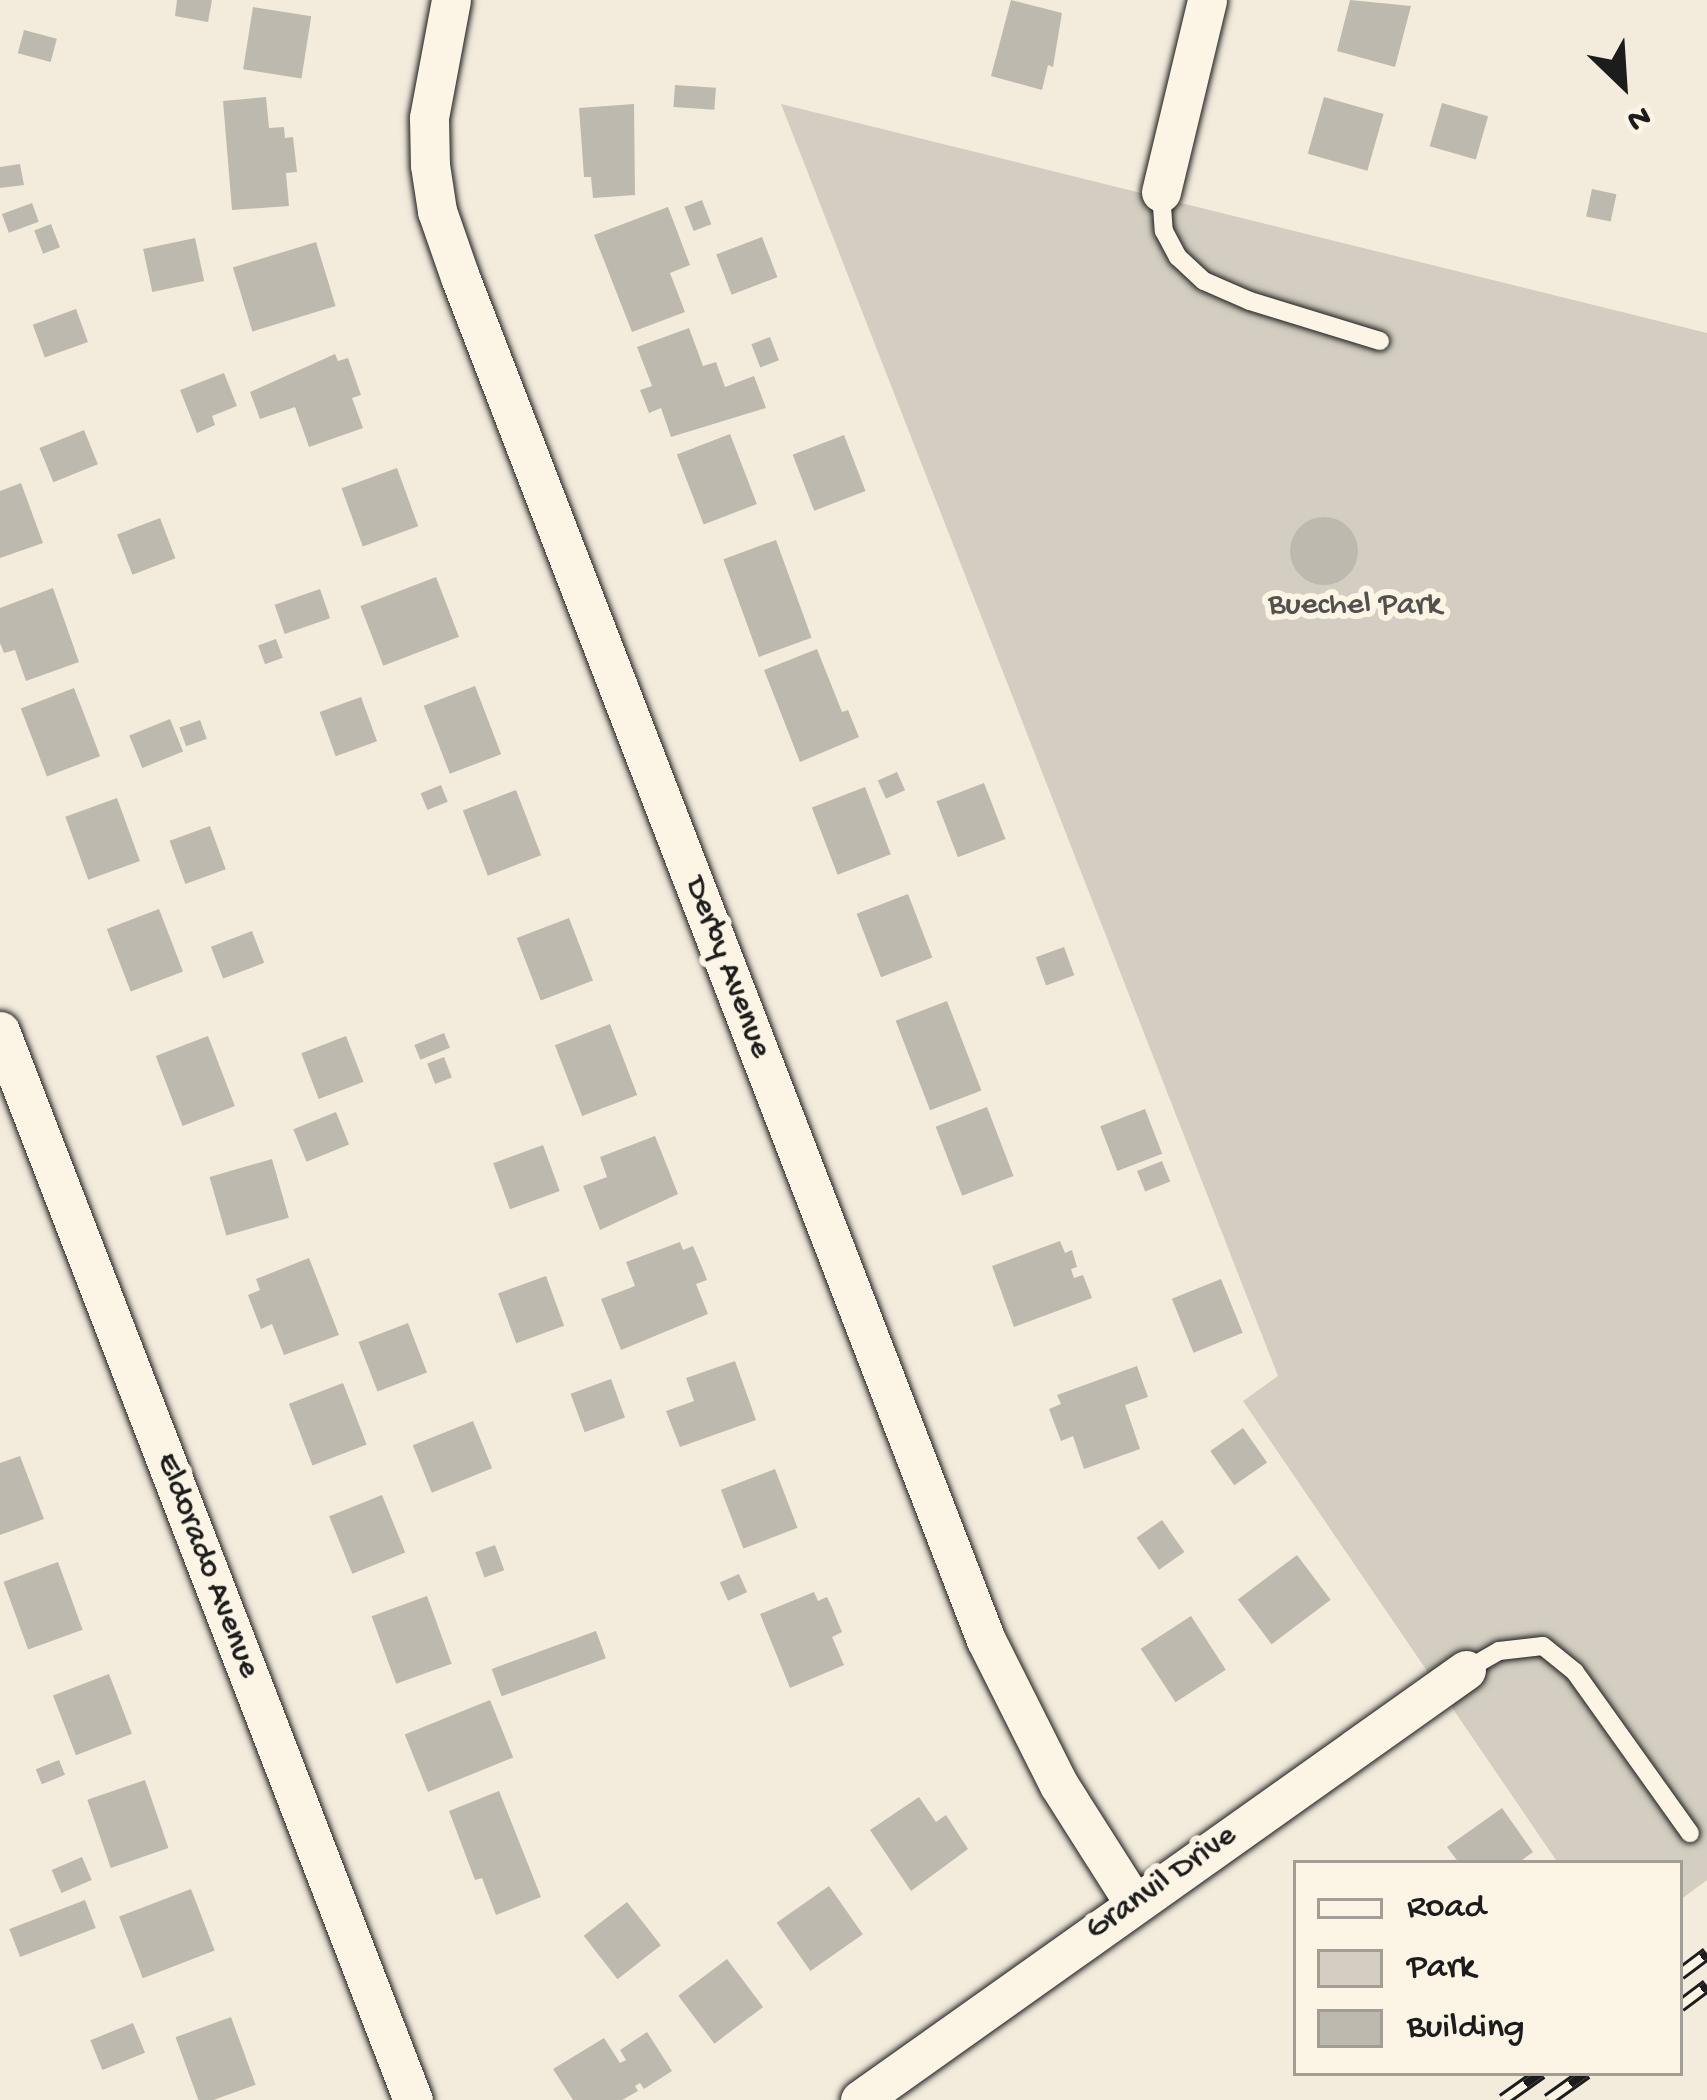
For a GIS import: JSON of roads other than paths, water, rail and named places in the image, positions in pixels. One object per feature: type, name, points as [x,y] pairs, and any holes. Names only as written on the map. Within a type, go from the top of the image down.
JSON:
[{"type":"street","name":"Derby Avenue","points":[[451,0],[429,118],[430,165],[437,211],[460,277],[986,1640],[1059,1785],[1134,1903]]},
{"type":"street","points":[[1161,192],[1208,0]]},
{"type":"street","name":"Eldorado Avenue","points":[[0,1030],[413,2100]]},
{"type":"street","name":"Granvil Drive","points":[[860,2100],[1466,1670]]},
{"type":"lane","points":[[1161,192],[1164,231],[1178,257],[1204,281],[1250,302],[1380,341]]},
{"type":"lane","points":[[1466,1670],[1499,1651],[1544,1646],[1575,1672],[1690,1833]]},
{"type":"railway","points":[[1683,1972],[1707,1954]]},
{"type":"railway","points":[[1683,2004],[1707,1986]]},
{"type":"railway","points":[[1503,2100],[1537,2076]]},
{"type":"railway","points":[[1548,2100],[1582,2076]]},
{"type":"park label","name":"Buechel Park","points":[[1355,607]]}]
